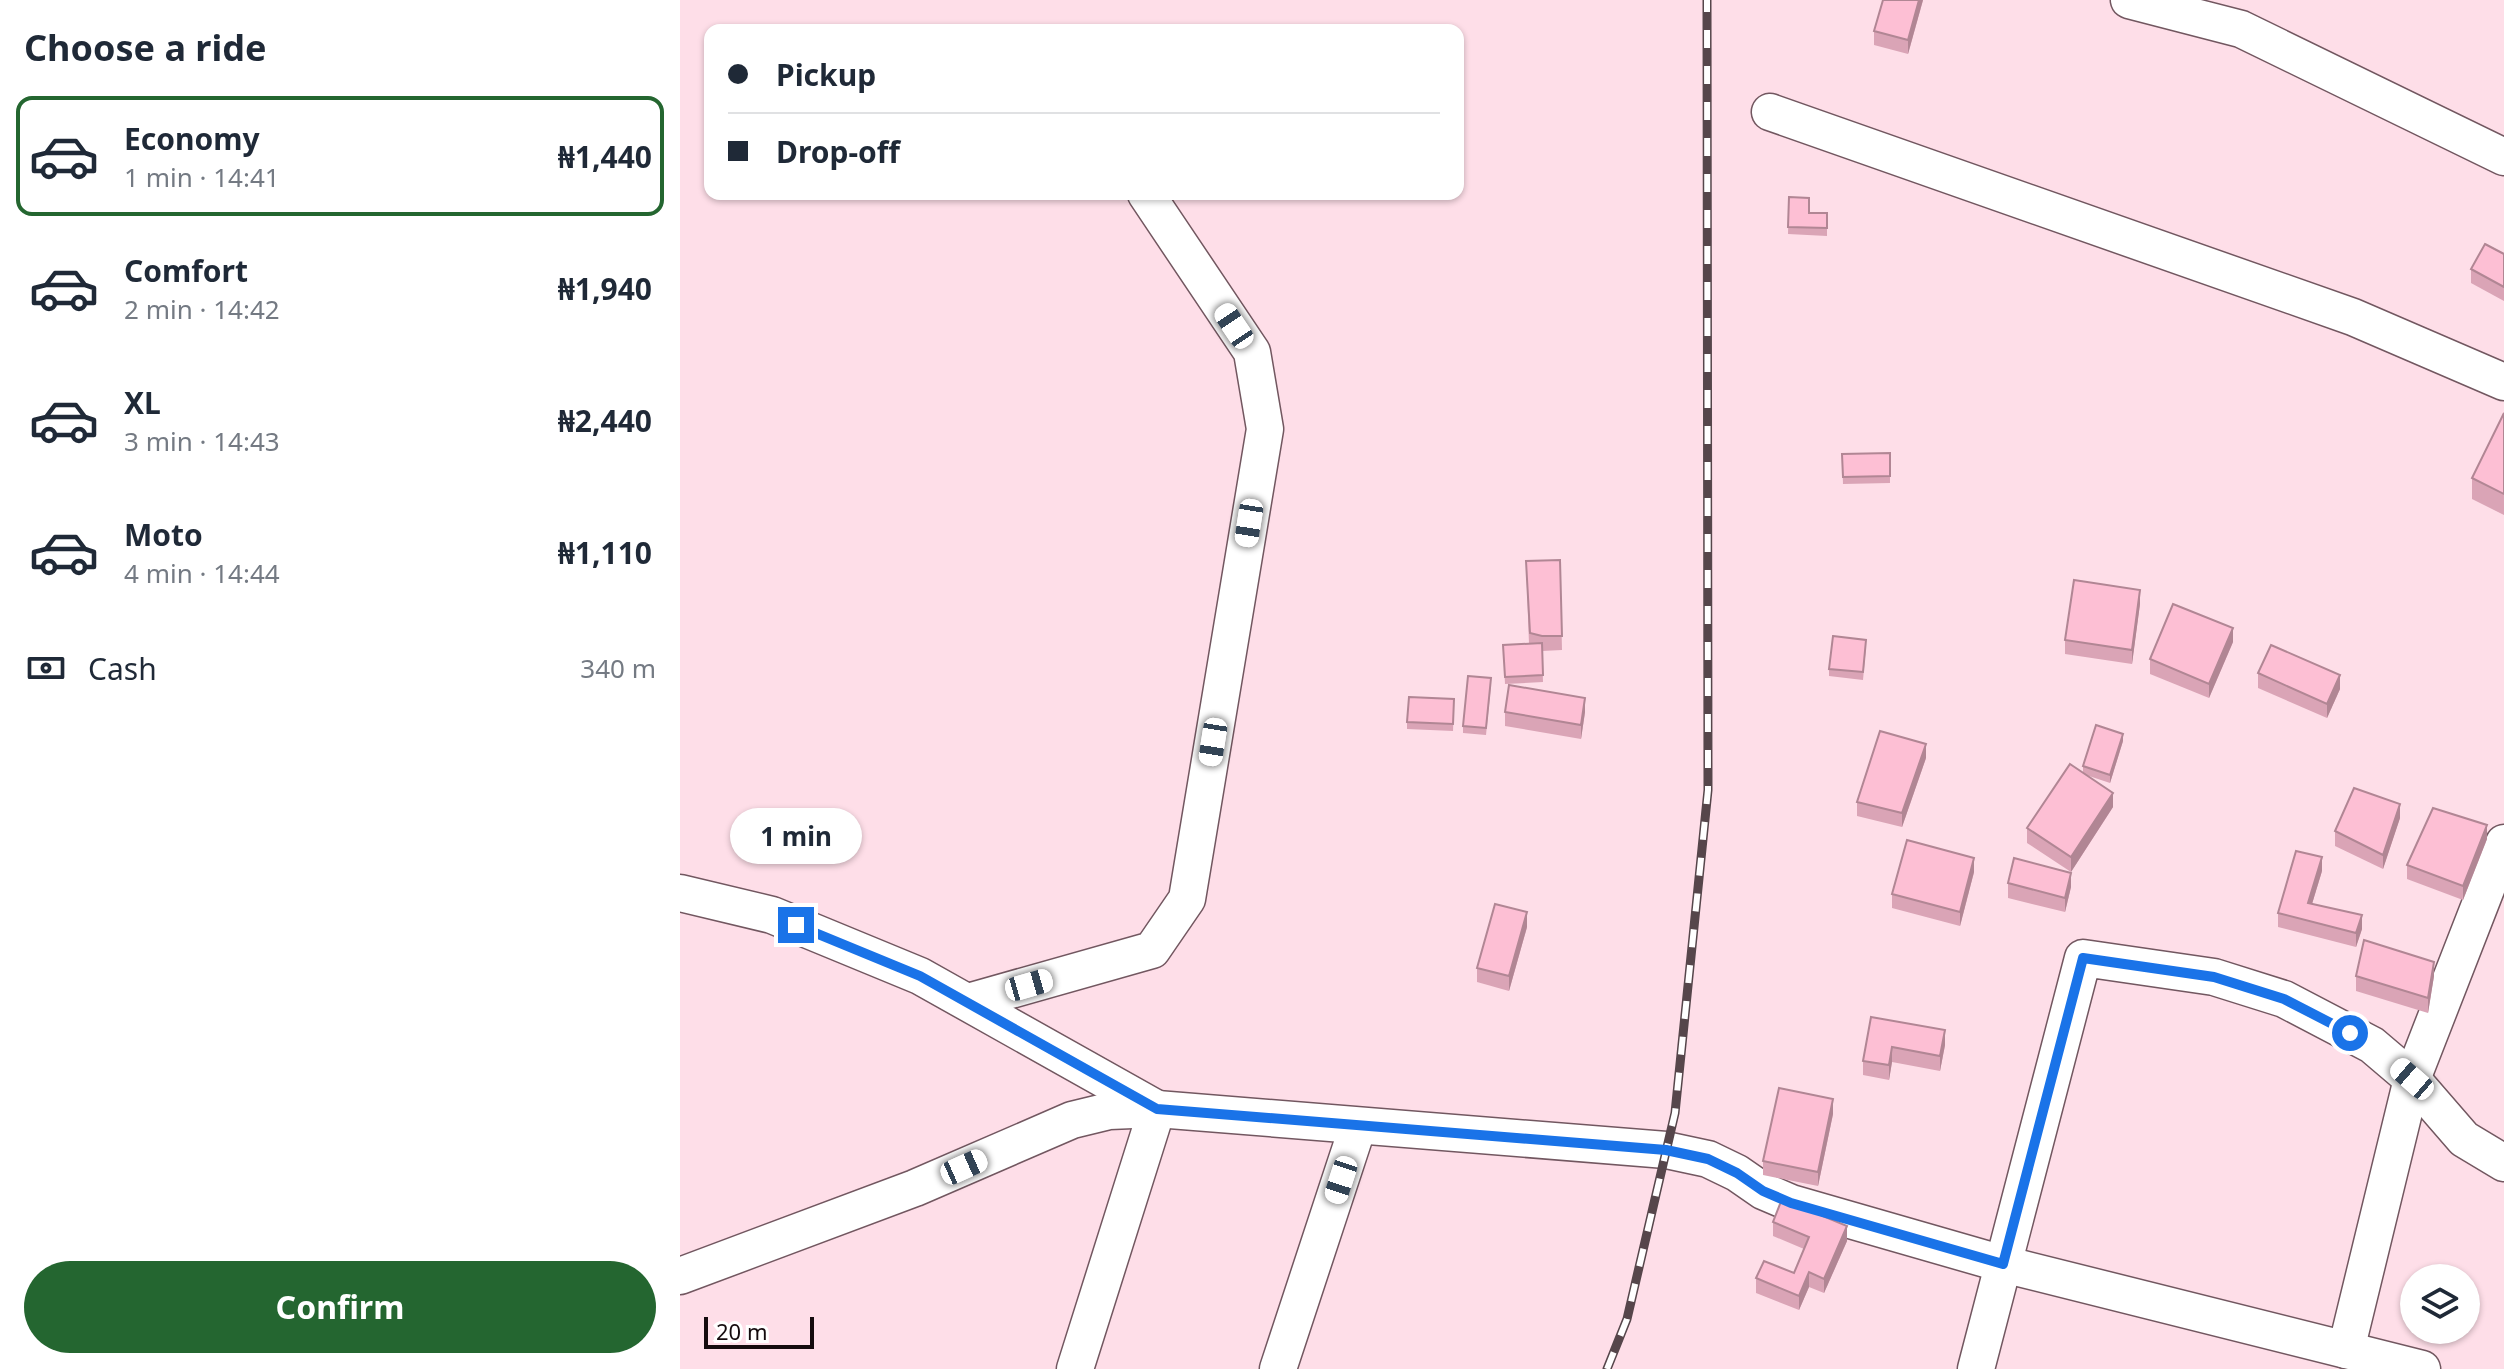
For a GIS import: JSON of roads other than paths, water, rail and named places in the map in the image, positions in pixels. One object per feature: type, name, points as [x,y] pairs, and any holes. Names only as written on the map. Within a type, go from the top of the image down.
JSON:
[{"type":"street","points":[[2129,0],[2241,29],[2504,157]]},
{"type":"street","points":[[1770,112],[2353,317],[2504,382]]},
{"type":"street","points":[[968,1002],[1152,950],[1187,899],[1265,429],[1252,352],[1150,200]]},
{"type":"street","points":[[2346,1350],[2412,1079],[2504,843]]},
{"type":"street","points":[[680,893],[772,915],[920,976],[1157,1109]]},
{"type":"street","points":[[1976,1369],[2083,958],[2214,977],[2284,999],[2372,1045],[2412,1079],[2464,1139],[2504,1163]]},
{"type":"street","points":[[1075,1369],[1157,1109]]},
{"type":"street","points":[[680,1276],[915,1188],[1072,1120],[1109,1111],[1157,1109],[1666,1150],[1708,1159],[1737,1173],[1763,1191],[1791,1203],[2003,1264],[2422,1369]]},
{"type":"street","points":[[1278,1369],[1358,1126]]},
{"type":"railway","points":[[1607,1369],[1627,1319],[1675,1113],[1708,790],[1707,0]]}]
